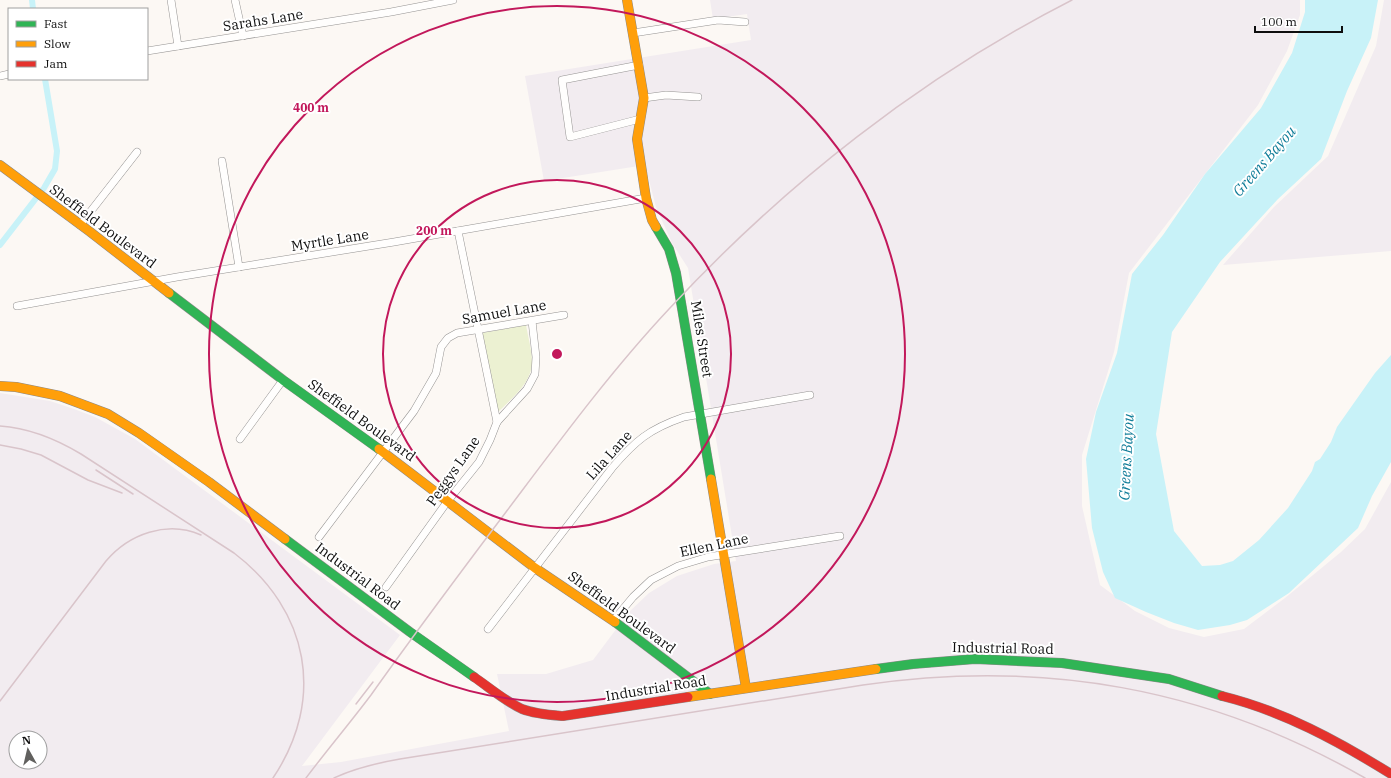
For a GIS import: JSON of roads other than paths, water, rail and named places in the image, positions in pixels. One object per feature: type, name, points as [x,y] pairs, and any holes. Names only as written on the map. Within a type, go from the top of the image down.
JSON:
[{"type":"street","points":[[171,0],[178,46]]},
{"type":"street","points":[[235,0],[243,36]]},
{"type":"street","name":"Sarahs Lane","points":[[148,51],[454,0]]},
{"type":"street","name":"Miles Street","points":[[626,0],[644,90],[637,139],[646,198],[652,220],[669,249],[680,292],[699,414],[746,688]]},
{"type":"street","points":[[632,33],[718,20],[746,22]]},
{"type":"street","points":[[639,65],[562,80],[570,137],[640,119]]},
{"type":"street","points":[[644,98],[666,95],[698,97]]},
{"type":"street","points":[[80,225],[137,152]]},
{"type":"street","points":[[222,160],[239,267]]},
{"type":"street","name":"Sheffield Boulevard","points":[[0,165],[284,380],[383,452],[447,502],[536,568],[613,621],[710,694]]},
{"type":"street","name":"Myrtle Lane","points":[[17,306],[646,198]]},
{"type":"street","points":[[458,231],[496,422]]},
{"type":"street","name":"Samuel Lane","points":[[319,537],[414,411],[436,373],[441,347],[448,338],[457,333],[564,315]]},
{"type":"street","name":"Peggys Lane","points":[[386,587],[447,502],[479,462],[490,440],[496,422],[528,389],[534,374],[536,357],[532,321]]},
{"type":"street","points":[[240,439],[284,380]]},
{"type":"street","name":"Industrial Road","points":[[0,386],[16,387],[60,396],[108,414],[121,422],[209,482],[410,632],[504,698],[523,709],[543,714],[563,716],[913,664],[975,659],[1077,664],[1169,679],[1213,694],[1242,701],[1311,728],[1391,774]]},
{"type":"street","name":"Lila Lane","points":[[488,629],[612,468],[629,448],[650,431],[668,422],[684,417],[810,395]]},
{"type":"street","name":"Ellen Lane","points":[[613,621],[633,597],[651,580],[678,566],[708,557],[840,536]]},
{"type":"water","name":"Greens Bayou","points":[[1305,0],[1378,0],[1371,38],[1347,91],[1321,159],[1278,199],[1220,262],[1172,332],[1156,434],[1174,531],[1202,566],[1220,565],[1233,561],[1259,540],[1288,508],[1312,471],[1315,462],[1320,459],[1331,442],[1337,427],[1375,373],[1391,355],[1391,462],[1372,496],[1358,528],[1289,593],[1247,620],[1230,625],[1198,630],[1174,623],[1115,598],[1103,572],[1092,528],[1086,459],[1096,412],[1117,353],[1132,274],[1163,235],[1205,174],[1261,108],[1292,53],[1305,12]]},
{"type":"waterway","points":[[32,0],[33,8]]},
{"type":"waterway","points":[[0,245],[44,188],[55,169],[57,151],[45,80]]},
{"type":"railway","points":[[306,778],[371,695],[455,580],[585,408],[647,333],[713,263],[759,219],[807,177],[908,99],[962,63],[1016,30],[1072,0]]},
{"type":"railway","points":[[0,426],[22,429],[42,435],[81,454],[234,553],[259,576],[279,601],[293,628],[302,657],[304,687],[300,718],[290,748],[273,778]]},
{"type":"railway","points":[[0,445],[41,455],[88,480],[122,493]]},
{"type":"railway","points":[[96,470],[133,494]]},
{"type":"railway","points":[[0,701],[106,561],[115,552],[126,543],[149,532],[175,529],[201,535]]},
{"type":"railway","points":[[334,778],[366,766],[400,759],[863,685],[929,678],[995,676],[1059,679],[1122,688],[1184,702],[1245,721],[1305,747],[1365,778]]},
{"type":"railway","points":[[356,704],[373,682]]}]
